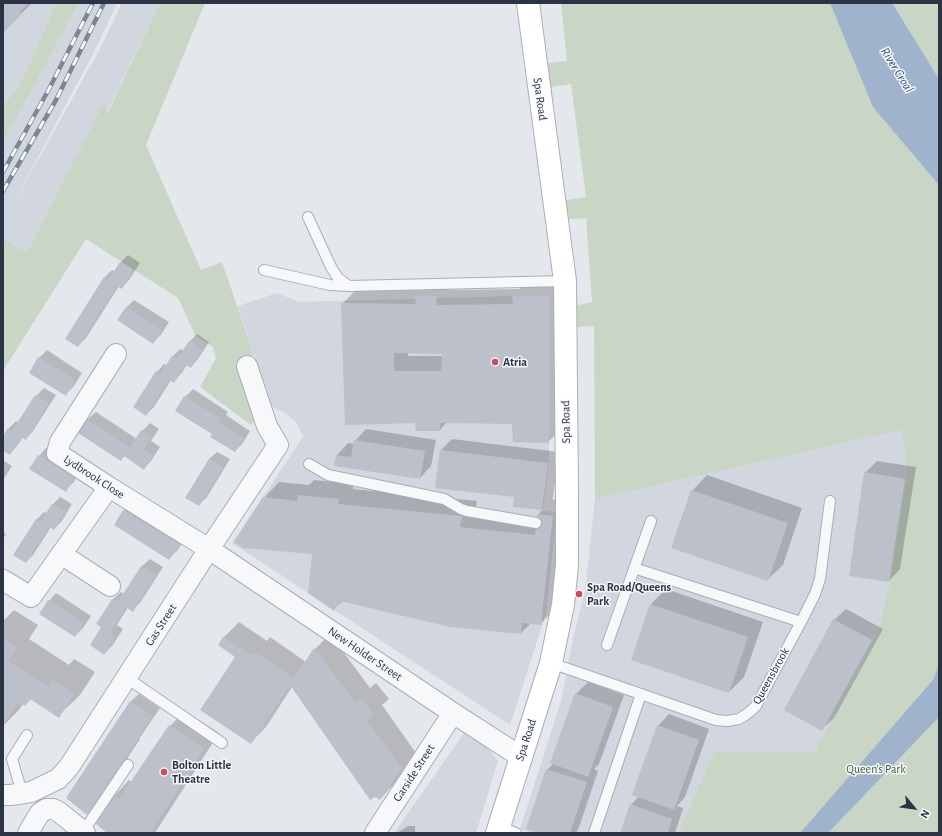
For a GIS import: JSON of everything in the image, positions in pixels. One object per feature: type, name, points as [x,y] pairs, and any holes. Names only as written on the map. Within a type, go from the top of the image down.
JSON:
[{"type":"main road","name":"Spa Road","points":[[504,831],[521,757],[551,664],[563,605],[567,565],[563,526],[567,495],[565,281],[528,3]]},
{"type":"street","name":"Lydbrook Close","points":[[116,354],[60,442],[57,453],[209,549]]},
{"type":"street","name":"Gas Street","points":[[19,793],[58,779],[69,767],[209,549],[278,445],[267,426],[247,366]]},
{"type":"street","points":[[3,580],[31,597],[109,487]]},
{"type":"street","name":"New Holder Street","points":[[209,549],[521,757]]},
{"type":"street","points":[[61,554],[110,586]]},
{"type":"street","name":"Garside Street","points":[[375,833],[453,713]]},
{"type":"street","points":[[28,833],[40,813],[46,809],[53,809],[59,812],[84,832]]},
{"type":"lane","points":[[308,217],[331,267],[338,278],[350,286]]},
{"type":"lane","points":[[264,270],[330,285],[350,286],[565,281]]},
{"type":"lane","points":[[309,464],[328,475],[444,499],[467,511],[536,523]]},
{"type":"lane","name":"Queensbrook","points":[[551,664],[716,720],[726,721],[738,719],[747,714],[756,706],[815,594],[820,579],[830,501]]},
{"type":"lane","points":[[607,645],[651,521]]},
{"type":"lane","points":[[634,568],[801,622]]},
{"type":"lane","points":[[127,678],[222,743]]},
{"type":"lane","points":[[594,833],[641,694]]},
{"type":"lane","points":[[19,793],[12,759],[27,735]]},
{"type":"lane","points":[[84,832],[128,765]]},
{"type":"shaded area","points":[[3,3],[56,3],[19,87],[3,105]]},
{"type":"shaded area","points":[[79,3],[117,3],[95,50],[12,206],[100,49],[122,3],[160,3],[107,112],[104,104],[27,252],[3,239],[3,141]]},
{"type":"shaded area","points":[[277,293],[299,302],[549,295],[549,460],[543,511],[557,512],[546,614],[510,725],[232,543],[303,437],[296,422],[285,413],[271,406],[238,306]]},
{"type":"shaded area","points":[[902,430],[907,475],[889,586],[876,638],[814,752],[714,752],[678,833],[531,833],[520,829],[562,698],[573,638],[585,592],[595,499]]},
{"type":"shaded area","points":[[465,732],[485,745],[498,761],[476,833],[394,833]]},
{"type":"green space","points":[[56,3],[79,3],[3,141],[3,105],[19,87]]},
{"type":"green space","points":[[160,3],[205,3],[146,145],[201,270],[222,262],[254,355],[239,362],[256,419],[251,425],[200,387],[216,358],[213,347],[195,335],[178,298],[86,239],[3,371],[3,239],[27,252],[104,103],[108,112]]},
{"type":"green space","name":"Queen's Park","points":[[561,3],[939,3],[939,833],[678,833],[714,752],[814,752],[876,638],[889,586],[907,475],[902,430],[595,499],[594,326],[565,328],[565,308],[592,302],[586,218],[556,220],[554,202],[586,197],[571,84],[544,88],[542,64],[567,61]]},
{"type":"water","name":"River Croal","points":[[830,3],[892,3],[939,79],[939,185],[873,107]]},
{"type":"water","points":[[939,665],[939,717],[828,833],[800,833],[933,680]]},
{"type":"building","points":[[3,3],[29,3],[20,12],[22,14],[3,33]]},
{"type":"building","points":[[120,262],[133,271],[122,289],[117,286],[78,347],[65,339],[104,277],[108,280]]},
{"type":"building","name":"Atria","points":[[549,295],[549,443],[513,442],[512,424],[440,423],[440,431],[416,431],[415,423],[345,425],[341,303],[416,304],[415,297],[436,296],[437,305],[513,304],[512,296]],"holes":[[[394,353],[442,354],[441,371],[394,371]]]},
{"type":"building","points":[[126,307],[162,330],[153,344],[117,320]]},
{"type":"building","points":[[189,341],[202,350],[191,368],[186,365],[174,383],[169,380],[146,416],[133,407],[156,371],[160,374],[172,356],[177,359]]},
{"type":"building","points":[[38,357],[75,380],[66,396],[29,373]]},
{"type":"building","points":[[35,395],[49,403],[26,440],[21,437],[10,455],[3,451],[3,436],[8,428],[12,431]]},
{"type":"building","points":[[184,396],[221,419],[219,423],[244,438],[235,452],[210,437],[212,434],[175,411]]},
{"type":"building","points":[[87,419],[130,447],[141,430],[152,437],[144,449],[153,455],[144,470],[124,456],[121,461],[78,433]]},
{"type":"building","points":[[354,440],[425,451],[420,479],[334,466],[336,455],[351,457]]},
{"type":"building","points":[[440,450],[548,463],[542,510],[513,507],[514,497],[435,488]]},
{"type":"building","points":[[38,455],[74,478],[66,492],[29,469]]},
{"type":"building","points":[[209,459],[223,467],[199,506],[185,498]]},
{"type":"building","points":[[864,472],[905,479],[889,582],[849,576]]},
{"type":"building","points":[[691,490],[788,523],[768,581],[671,548]]},
{"type":"building","points":[[298,495],[339,499],[338,504],[462,516],[460,527],[535,535],[537,514],[553,516],[541,625],[522,623],[521,634],[450,627],[340,601],[334,611],[308,593],[312,554],[243,548],[234,542],[263,497],[297,501]]},
{"type":"building","points":[[52,504],[66,512],[54,530],[49,527],[26,563],[13,555],[36,519],[40,522]]},
{"type":"building","points":[[123,510],[179,545],[169,560],[114,525]]},
{"type":"building","points":[[141,566],[156,575],[133,612],[126,607],[110,633],[116,637],[104,655],[90,645],[101,627],[96,624],[112,599],[118,602]]},
{"type":"building","points":[[48,600],[84,623],[75,637],[39,614]]},
{"type":"building","points":[[650,604],[748,637],[729,693],[631,660]]},
{"type":"building","points":[[833,619],[872,640],[822,731],[784,710]]},
{"type":"building","points":[[223,637],[252,656],[254,652],[294,678],[314,648],[355,702],[361,698],[374,715],[367,721],[402,768],[380,800],[375,797],[370,800],[290,685],[251,744],[200,710],[235,657],[218,645]]},
{"type":"building","points":[[3,638],[17,647],[8,661],[48,686],[52,680],[74,694],[59,718],[30,699],[25,706],[18,702],[3,725]]},
{"type":"building","points":[[575,693],[613,707],[588,777],[550,763]]},
{"type":"building","points":[[130,701],[153,716],[87,815],[66,798]]},
{"type":"building","name":"Bolton Little Theatre","points":[[169,725],[204,749],[150,833],[107,833],[94,822],[113,795],[119,799]]},
{"type":"building","points":[[657,725],[699,740],[674,810],[632,795]]},
{"type":"building","points":[[546,769],[587,782],[570,833],[537,833],[526,829]]},
{"type":"building","points":[[630,804],[672,819],[668,833],[620,833]]},
{"type":"railway","points":[[3,172],[49,89],[93,3]]},
{"type":"railway","points":[[3,191],[56,100],[104,3]]},
{"type":"place","name":"Atria","points":[[495,362]]},
{"type":"place","name":"Spa Road/Queens Park","points":[[579,594]]},
{"type":"place","name":"Bolton Little Theatre","points":[[164,772]]}]
